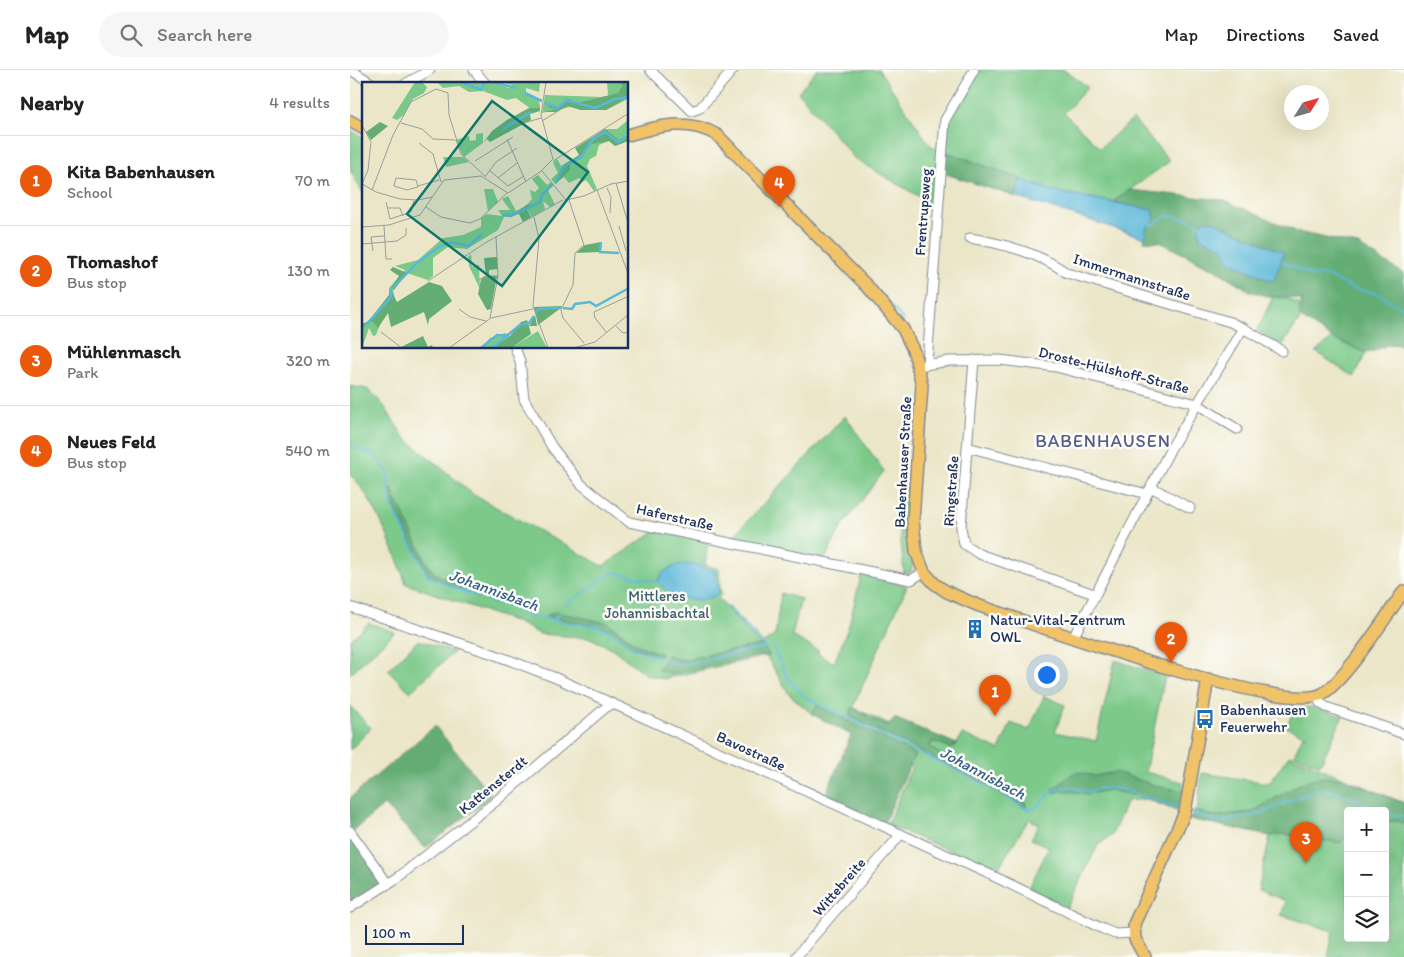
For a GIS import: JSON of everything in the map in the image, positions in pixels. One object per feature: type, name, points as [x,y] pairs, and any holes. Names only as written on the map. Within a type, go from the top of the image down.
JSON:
[{"type":"main road","points":[[350,121],[362,129]]},
{"type":"main road","name":"Babenhauser Straße","points":[[629,135],[666,125],[692,125],[711,132],[725,141],[878,298],[900,324],[923,364],[913,521],[916,551],[924,572],[935,584],[959,598],[1073,638],[1208,679],[1295,698],[1317,696]]},
{"type":"main road","points":[[1317,696],[1331,687],[1341,676],[1404,591]]},
{"type":"main road","points":[[1145,957],[1137,945],[1134,933],[1138,912],[1183,818],[1208,679]]},
{"type":"street","points":[[350,70],[369,82]]},
{"type":"street","points":[[409,82],[430,70]]},
{"type":"street","points":[[474,70],[484,82]]},
{"type":"street","points":[[650,70],[692,111],[692,125]]},
{"type":"street","points":[[692,111],[700,108],[733,70]]},
{"type":"street","name":"Frentrupsweg","points":[[923,364],[945,120],[974,70]]},
{"type":"street","name":"Immermannstraße","points":[[970,238],[996,243],[1048,259],[1067,273],[1244,328],[1282,351]]},
{"type":"street","points":[[1073,638],[1094,594],[1149,491],[1197,404],[1244,328]]},
{"type":"street","name":"Haferstraße","points":[[515,349],[520,361],[524,399],[552,447],[581,484],[629,522],[911,580],[924,572]]},
{"type":"street","name":"Ringstraße","points":[[974,360],[960,528],[964,544],[979,554],[1094,594]]},
{"type":"street","name":"Droste-Hülshoff-Straße","points":[[923,364],[1000,360],[1056,367],[1197,404],[1236,429]]},
{"type":"street","points":[[967,447],[1149,491],[1190,508]]},
{"type":"street","name":"Bavostraße","points":[[350,607],[507,659],[611,703],[901,834],[1103,929],[1115,934],[1134,933]]},
{"type":"street","points":[[1317,696],[1320,703],[1326,707],[1404,734]]},
{"type":"street","name":"Kattensterdt","points":[[350,908],[388,884],[496,802],[611,703]]},
{"type":"street","points":[[350,831],[388,884]]},
{"type":"street","name":"Wittebreite","points":[[796,957],[901,834]]},
{"type":"green space","points":[[817,70],[879,70],[930,145],[939,150],[935,206],[855,159],[798,92]]},
{"type":"green space","points":[[977,70],[1064,70],[1088,87],[1064,113],[1100,148],[1133,119],[1170,161],[1113,202],[1053,191],[944,151],[947,121]]},
{"type":"green space","points":[[350,130],[362,137],[362,191],[350,170]]},
{"type":"green space","points":[[944,151],[1021,179],[1016,197],[943,173]]},
{"type":"green space","points":[[1130,190],[1223,200],[1298,232],[1358,245],[1404,274],[1404,348],[1394,344],[1366,353],[1332,338],[1301,318],[1301,300],[1287,297],[1270,297],[1250,291],[1219,272],[1160,242],[1144,241],[1147,227],[1152,221],[1153,210],[1113,202]],"holes":[[[1204,220],[1215,222],[1284,253],[1271,281],[1229,261],[1226,250]]]},
{"type":"green space","points":[[1273,297],[1286,298],[1299,304],[1300,319],[1282,346],[1257,330]]},
{"type":"green space","points":[[1332,338],[1366,353],[1354,377],[1316,352]]},
{"type":"green space","name":"Mittleres Johannisbachtal","points":[[350,386],[367,389],[374,395],[384,406],[403,436],[474,495],[603,566],[655,531],[708,542],[705,565],[719,569],[721,595],[718,598],[761,645],[775,635],[781,593],[801,599],[792,636],[819,651],[818,654],[834,663],[849,625],[862,572],[907,586],[853,707],[930,745],[936,741],[951,748],[956,746],[962,734],[999,750],[1011,723],[1029,730],[1044,696],[1065,705],[1055,732],[1096,741],[1115,660],[1165,676],[1145,772],[1183,782],[1183,791],[1179,790],[1177,811],[1146,799],[1127,801],[1112,835],[1098,845],[1067,908],[1029,888],[1049,847],[1031,839],[1039,824],[1029,819],[997,870],[887,825],[912,767],[812,714],[789,694],[766,656],[663,679],[645,674],[613,649],[590,638],[540,634],[516,622],[406,584],[397,558],[375,510],[367,496],[350,475]]},
{"type":"green space","points":[[845,416],[884,471],[841,528],[825,559],[730,540]]},
{"type":"green space","points":[[907,485],[907,539],[913,565],[911,572],[904,573],[900,531],[900,489]]},
{"type":"green space","points":[[391,488],[426,562],[435,574],[482,593],[485,596],[455,587],[429,575],[393,504]]},
{"type":"green space","points":[[555,612],[608,623],[638,645],[662,654],[660,656],[633,647],[606,628],[545,616]]},
{"type":"green space","points":[[369,623],[395,632],[350,674],[350,640]]},
{"type":"green space","points":[[418,640],[454,652],[410,692],[388,670]]},
{"type":"green space","points":[[761,645],[769,653],[768,657],[764,655],[754,656],[673,674],[658,670],[667,655],[680,660]]},
{"type":"green space","points":[[816,705],[915,754],[884,823],[825,796],[851,735],[812,714]]},
{"type":"green space","points":[[350,706],[371,728],[350,750]]},
{"type":"green space","points":[[1312,707],[1343,716],[1320,765],[1294,755],[1303,735],[1307,736],[1286,727],[1295,708]]},
{"type":"green space","points":[[852,708],[868,716],[867,718],[888,726],[894,718],[957,744],[951,748],[933,741],[930,745],[937,752],[953,759],[966,769],[1011,788],[1024,800],[1026,808],[995,788],[849,716]]},
{"type":"green space","points":[[435,726],[492,796],[425,848],[384,805],[353,831],[350,828],[350,798]]},
{"type":"green space","points":[[1289,755],[1404,803],[1404,957],[1328,957],[1333,931],[1281,915],[1286,901],[1258,890],[1270,836],[1190,819],[1193,813],[1197,811],[1202,773],[1269,783]]},
{"type":"green space","points":[[1077,772],[1095,776],[1116,772],[1159,787],[1183,791],[1178,811],[1146,798],[1110,790],[1088,794],[1063,790],[1054,793],[1052,789]]},
{"type":"green space","points":[[1325,777],[1342,778],[1404,803],[1404,824],[1398,821],[1389,822],[1389,807],[1344,807],[1344,838],[1341,843],[1283,834],[1271,836],[1190,819],[1194,811],[1214,816],[1252,812],[1311,779]]},
{"type":"green space","points":[[350,835],[383,882],[350,903]]},
{"type":"water","points":[[1021,179],[1053,191],[1153,210],[1155,219],[1147,227],[1145,238],[1016,197]]},
{"type":"water","points":[[1204,220],[1215,222],[1284,253],[1274,280],[1271,281],[1229,261],[1224,248],[1200,238],[1199,226]]},
{"type":"water","points":[[680,564],[697,565],[716,572],[719,592],[713,597],[696,600],[677,596],[662,587],[658,580],[663,572]]},
{"type":"waterway","points":[[1149,224],[1154,225],[1163,217],[1168,216],[1190,220],[1199,226]]},
{"type":"waterway","points":[[1283,262],[1313,276],[1325,275],[1353,288],[1378,294],[1404,309]]},
{"type":"waterway","points":[[881,294],[904,321]]},
{"type":"waterway","name":"Johannisbach","points":[[350,445],[373,455],[388,472],[388,491],[392,507],[428,576],[468,594],[486,598],[490,602],[508,605],[533,618],[546,618],[553,621],[560,612]]},
{"type":"waterway","name":"Johannisbach","points":[[565,605],[613,572],[661,583]]},
{"type":"waterway","name":"Johannisbach","points":[[728,607],[766,647]]},
{"type":"waterway","points":[[553,621],[597,626],[611,632],[634,649],[659,657]]},
{"type":"waterway","points":[[665,660],[679,665],[766,647]]},
{"type":"waterway","name":"Johannisbach","points":[[773,648],[788,678],[805,697],[990,787],[1028,810],[1034,809],[1054,790],[1070,787],[1088,792],[1101,788],[1119,789],[1182,809]]},
{"type":"waterway","name":"Johannisbach","points":[[1188,812],[1219,822],[1257,815],[1315,790],[1327,789],[1372,807]]},
{"type":"waterway","name":"Johannisbach","points":[[1389,814],[1404,817]]},
{"type":"place","name":"Neues Feld","points":[[779,207]]},
{"type":"place","name":"Natur-Vital-Zentrum OWL","points":[[975,629]]},
{"type":"place","name":"Thomashof","points":[[1171,663]]},
{"type":"place","name":"Kita Babenhausen","points":[[995,716]]},
{"type":"place","name":"Babenhausen Feuerwehr","points":[[1205,719]]},
{"type":"place","name":"Mühlenmasch","points":[[1306,863]]},
{"type":"district","name":"BABENHAUSEN","points":[[1103,441]]}]
